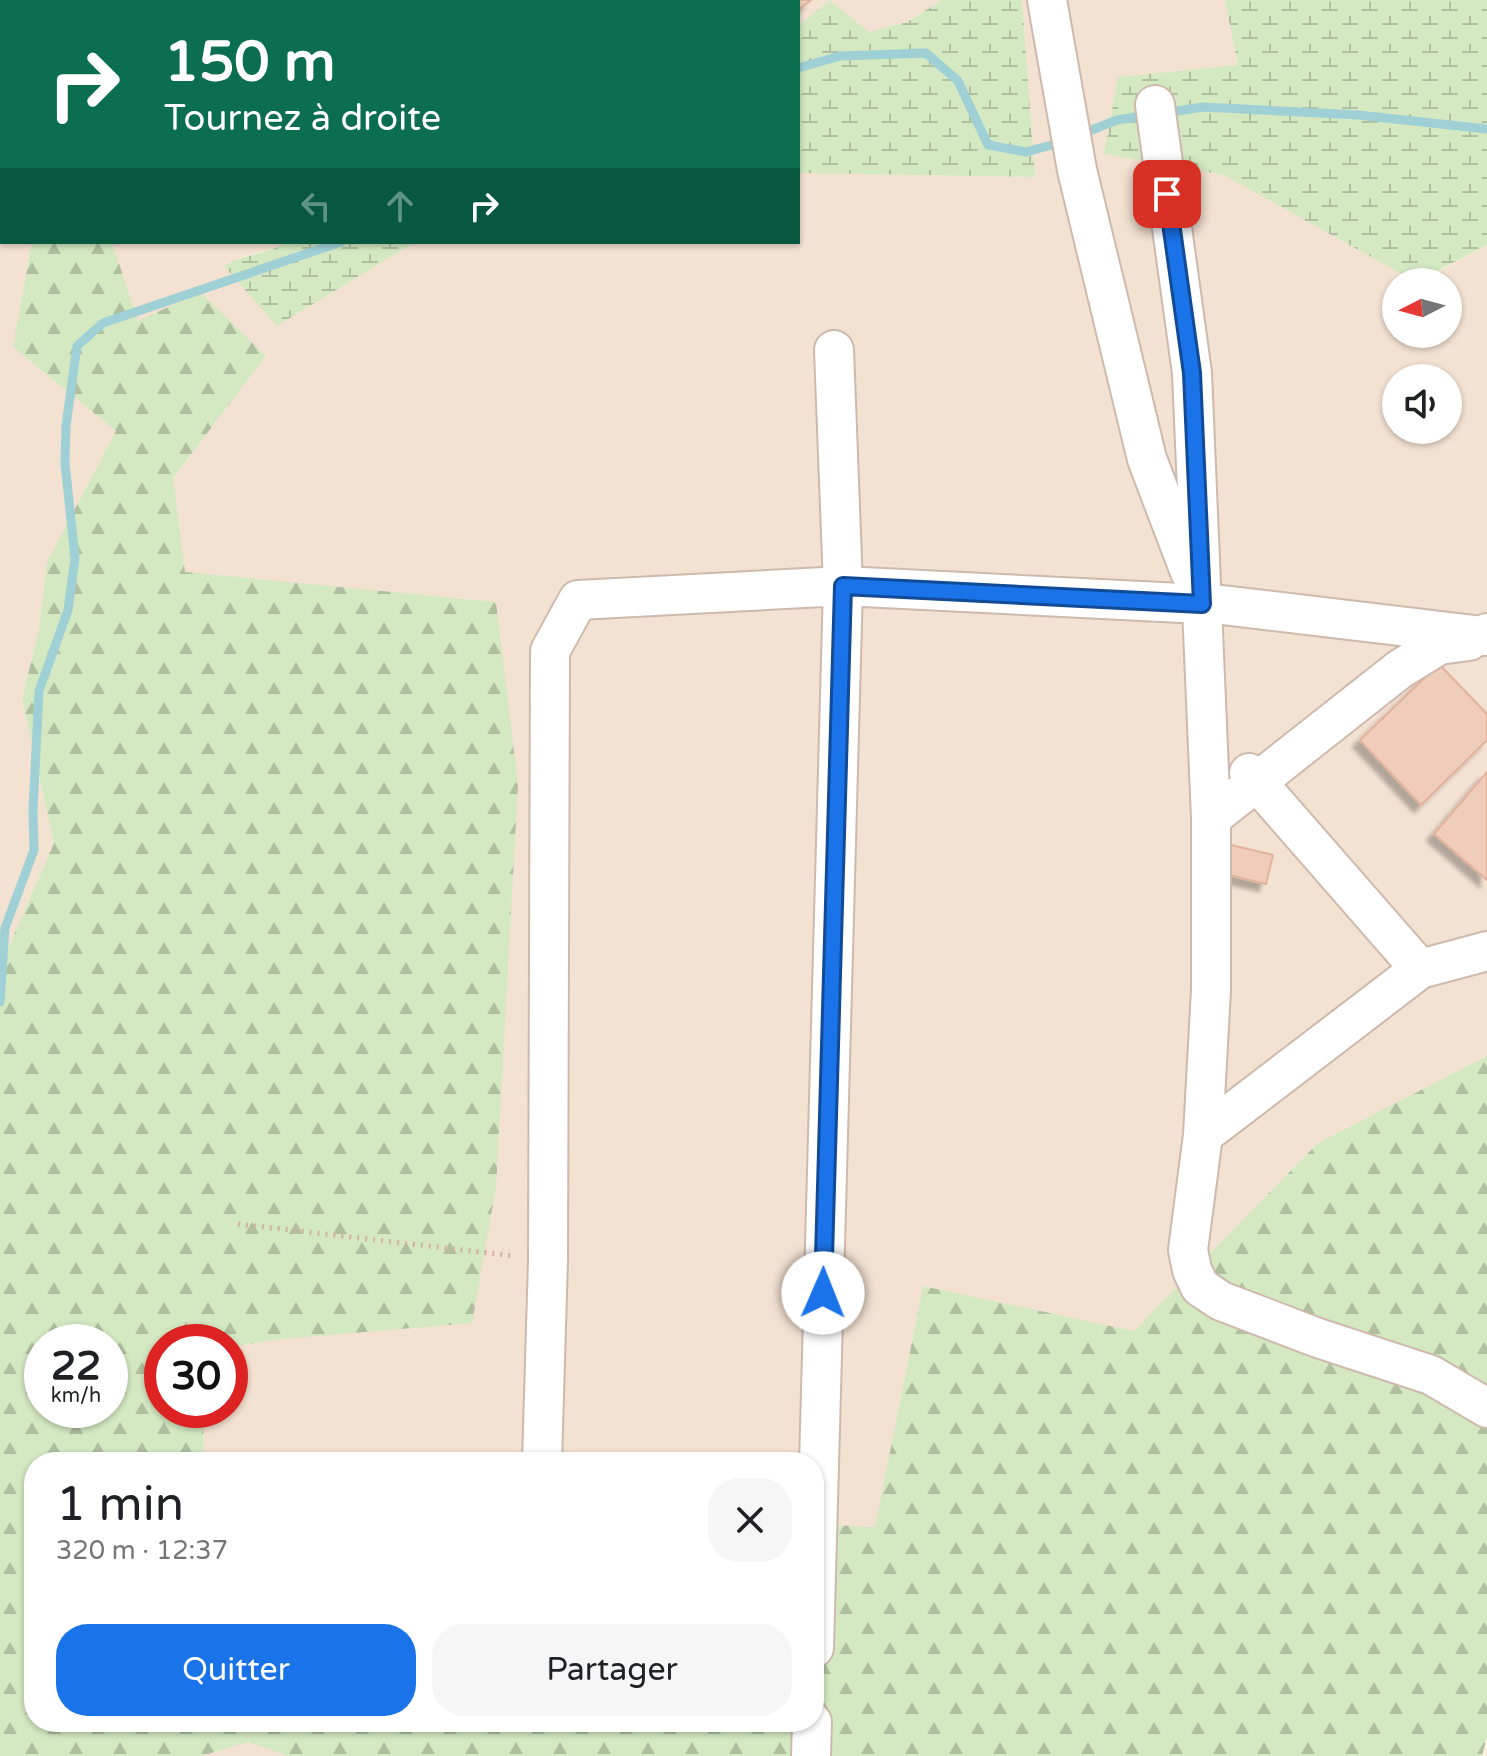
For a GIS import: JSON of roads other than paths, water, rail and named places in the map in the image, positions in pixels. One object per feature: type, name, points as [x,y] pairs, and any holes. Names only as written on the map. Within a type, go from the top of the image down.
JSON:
[{"type":"street","points":[[1047,0],[1077,170],[1147,459],[1202,604]]},
{"type":"street","points":[[1155,105],[1192,373],[1211,818],[1211,990],[1203,1135],[1188,1250],[1192,1270],[1200,1287],[1221,1301],[1431,1375],[1487,1408]]},
{"type":"street","points":[[819,1452],[843,586],[834,350]]},
{"type":"street","points":[[542,1452],[548,1260],[550,651],[578,600],[843,586],[1202,604],[1486,636]]},
{"type":"street","points":[[1211,818],[1253,778],[1400,669],[1439,645],[1463,644],[1486,636]]},
{"type":"street","points":[[1253,778],[1420,969]]},
{"type":"street","points":[[1203,1135],[1420,969],[1487,951]]},
{"type":"street","points":[[811,1756],[812,1732]]},
{"type":"waterway","points":[[800,67],[840,56],[926,53],[958,81],[988,145],[1026,152],[1062,142]]},
{"type":"waterway","points":[[1164,113],[1203,107],[1358,115],[1487,129]]},
{"type":"waterway","points":[[1079,135],[1117,120],[1149,115]]},
{"type":"waterway","points":[[0,1002],[5,928],[34,850],[39,691],[68,610],[75,558],[65,463],[66,426],[77,346],[103,323],[335,244]]}]
